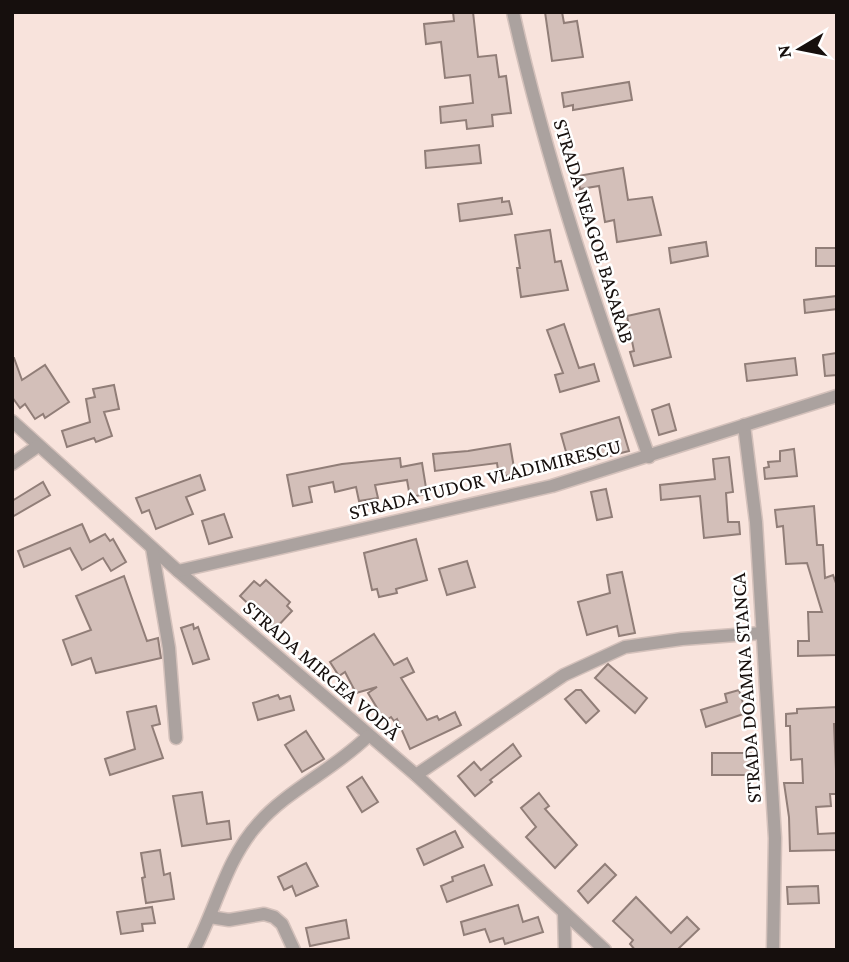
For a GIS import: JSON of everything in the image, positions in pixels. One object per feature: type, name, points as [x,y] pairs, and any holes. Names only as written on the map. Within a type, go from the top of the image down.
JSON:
[{"type":"street","name":"STRADA NEAGOE BASARAB","points":[[513,12],[531,90],[597,310],[649,457]]},
{"type":"street","name":"STRADA TUDOR VLADIMIRESCU","points":[[178,571],[552,486],[837,397]]},
{"type":"street","name":"STRADA MIRCEA VODĂ","points":[[12,421],[178,571],[416,775],[605,950]]},
{"type":"street","name":"STRADA DOAMNA STANCA","points":[[744,425],[756,523],[775,838],[773,950]]},
{"type":"street","points":[[12,464],[38,446]]},
{"type":"street","points":[[152,548],[169,648],[176,738]]},
{"type":"street","points":[[416,775],[564,675],[625,647],[682,639],[761,634]]},
{"type":"street","points":[[194,950],[235,857],[259,822],[349,755],[368,736]]},
{"type":"street","points":[[564,913],[565,950]]},
{"type":"street","points":[[210,917],[229,920],[264,914],[274,917],[282,925],[294,950]]},
{"type":"building","points":[[453,12],[473,12],[478,57],[496,55],[499,77],[506,76],[511,113],[492,115],[493,126],[467,129],[466,120],[441,123],[440,107],[473,103],[470,75],[445,78],[441,42],[426,44],[424,24],[454,21]]},
{"type":"building","points":[[545,12],[562,12],[564,23],[577,21],[583,57],[552,61]]},
{"type":"building","points":[[629,82],[632,100],[573,110],[573,105],[564,107],[562,93]]},
{"type":"building","points":[[479,145],[481,163],[426,168],[425,151]]},
{"type":"building","points":[[623,168],[628,200],[652,197],[661,235],[617,242],[614,220],[605,222],[599,186],[580,189],[578,176]]},
{"type":"building","points":[[502,198],[502,202],[509,201],[512,214],[460,221],[458,204]]},
{"type":"building","points":[[550,230],[555,262],[561,261],[568,290],[521,297],[515,235]]},
{"type":"building","points":[[706,242],[708,256],[671,263],[669,248]]},
{"type":"building","points":[[816,248],[837,248],[837,266],[816,266]]},
{"type":"building","points":[[837,296],[837,309],[805,313],[804,300]]},
{"type":"building","points":[[659,309],[671,357],[634,366],[627,316]]},
{"type":"building","points":[[564,324],[579,368],[594,364],[599,381],[560,392],[555,375],[563,373],[547,330]]},
{"type":"building","points":[[837,353],[837,375],[825,376],[823,355]]},
{"type":"building","points":[[12,358],[22,380],[45,365],[69,402],[45,418],[43,414],[35,419],[25,404],[20,408],[12,397]]},
{"type":"building","points":[[795,358],[797,375],[747,381],[745,364]]},
{"type":"building","points":[[114,385],[119,409],[104,412],[112,436],[96,442],[94,438],[67,447],[62,431],[90,422],[86,399],[95,397],[93,389]]},
{"type":"building","points":[[669,404],[676,430],[659,435],[652,410]]},
{"type":"building","points":[[619,417],[629,451],[570,466],[561,434]]},
{"type":"building","points":[[510,444],[515,474],[499,477],[497,463],[435,471],[433,454]]},
{"type":"building","points":[[794,449],[797,476],[765,479],[764,468],[769,467],[768,462],[780,461],[780,451]]},
{"type":"building","points":[[729,457],[733,492],[726,493],[728,522],[739,522],[740,534],[704,538],[700,496],[661,500],[660,485],[715,479],[713,459]]},
{"type":"building","points":[[400,458],[401,467],[422,463],[427,494],[410,497],[407,480],[375,485],[378,498],[359,501],[356,487],[335,492],[333,482],[309,487],[312,502],[293,506],[287,475],[342,464]]},
{"type":"building","points":[[200,475],[205,490],[186,497],[193,514],[156,529],[149,510],[142,513],[136,498]]},
{"type":"building","points":[[43,482],[50,495],[12,517],[12,501]]},
{"type":"building","points":[[606,489],[612,517],[597,520],[591,492]]},
{"type":"building","points":[[814,506],[817,545],[823,545],[825,578],[833,575],[837,586],[837,655],[798,656],[798,641],[809,641],[808,612],[822,612],[807,563],[786,564],[783,526],[777,527],[775,510]]},
{"type":"building","points":[[224,514],[232,537],[209,544],[202,521]]},
{"type":"building","points":[[82,524],[90,542],[105,534],[110,541],[113,539],[126,562],[111,571],[103,558],[82,570],[70,548],[24,567],[18,551]]},
{"type":"building","points":[[416,539],[427,580],[396,589],[397,593],[379,597],[377,589],[372,590],[364,553]]},
{"type":"building","points":[[467,561],[475,587],[447,595],[439,569]]},
{"type":"building","points":[[622,572],[635,633],[619,636],[617,626],[587,635],[578,602],[610,593],[607,575]]},
{"type":"building","points":[[124,576],[147,641],[158,638],[161,658],[96,673],[91,658],[72,665],[63,640],[91,630],[76,596]]},
{"type":"building","points":[[266,580],[290,602],[287,606],[292,611],[275,629],[240,596],[254,581],[260,586]]},
{"type":"building","points":[[193,624],[194,629],[198,627],[209,659],[193,664],[181,628]]},
{"type":"building","points":[[374,634],[394,665],[407,658],[414,672],[401,678],[427,720],[437,716],[439,720],[455,712],[461,725],[410,749],[397,719],[394,721],[391,717],[385,721],[368,693],[377,687],[356,693],[345,672],[339,676],[330,662]]},
{"type":"building","points":[[608,664],[647,698],[635,713],[595,678]]},
{"type":"building","points":[[576,690],[581,690],[599,711],[586,723],[565,699]]},
{"type":"building","points":[[739,690],[746,713],[706,727],[701,710],[727,702],[725,694]]},
{"type":"building","points":[[278,695],[280,699],[290,696],[294,710],[258,720],[253,703]]},
{"type":"building","points":[[156,706],[160,724],[152,726],[163,758],[110,775],[105,759],[135,749],[127,712]]},
{"type":"building","points":[[837,707],[837,724],[834,724],[837,794],[830,794],[831,806],[816,807],[818,834],[837,833],[837,850],[790,851],[784,783],[803,783],[802,759],[791,760],[790,726],[786,726],[786,714],[797,713],[797,709]]},
{"type":"building","points":[[306,731],[324,759],[302,772],[285,745]]},
{"type":"building","points":[[513,744],[521,756],[490,780],[492,782],[475,796],[458,776],[474,762],[481,770]]},
{"type":"building","points":[[712,753],[751,753],[751,775],[712,775]]},
{"type":"building","points":[[362,777],[378,802],[362,812],[347,787]]},
{"type":"building","points":[[202,792],[207,824],[229,821],[231,839],[182,846],[173,796]]},
{"type":"building","points":[[539,793],[549,806],[545,809],[577,845],[555,868],[526,837],[536,827],[521,808]]},
{"type":"building","points":[[455,831],[463,847],[424,865],[417,849]]},
{"type":"building","points":[[160,850],[164,875],[170,873],[174,899],[146,903],[141,853]]},
{"type":"building","points":[[306,863],[318,886],[296,896],[292,886],[284,890],[278,877]]},
{"type":"building","points":[[605,864],[616,875],[588,903],[578,891]]},
{"type":"building","points":[[484,865],[492,885],[447,902],[441,886],[453,881],[452,877]]},
{"type":"building","points":[[818,886],[819,903],[788,904],[787,887]]},
{"type":"building","points":[[636,897],[671,933],[687,917],[699,929],[677,950],[635,950],[630,944],[633,940],[613,921]]},
{"type":"building","points":[[518,905],[523,922],[538,917],[543,932],[505,944],[503,938],[490,942],[485,929],[464,935],[461,922]]},
{"type":"building","points":[[152,907],[155,923],[142,924],[143,931],[121,934],[117,912]]},
{"type":"building","points":[[346,920],[349,938],[310,946],[306,928]]}]
